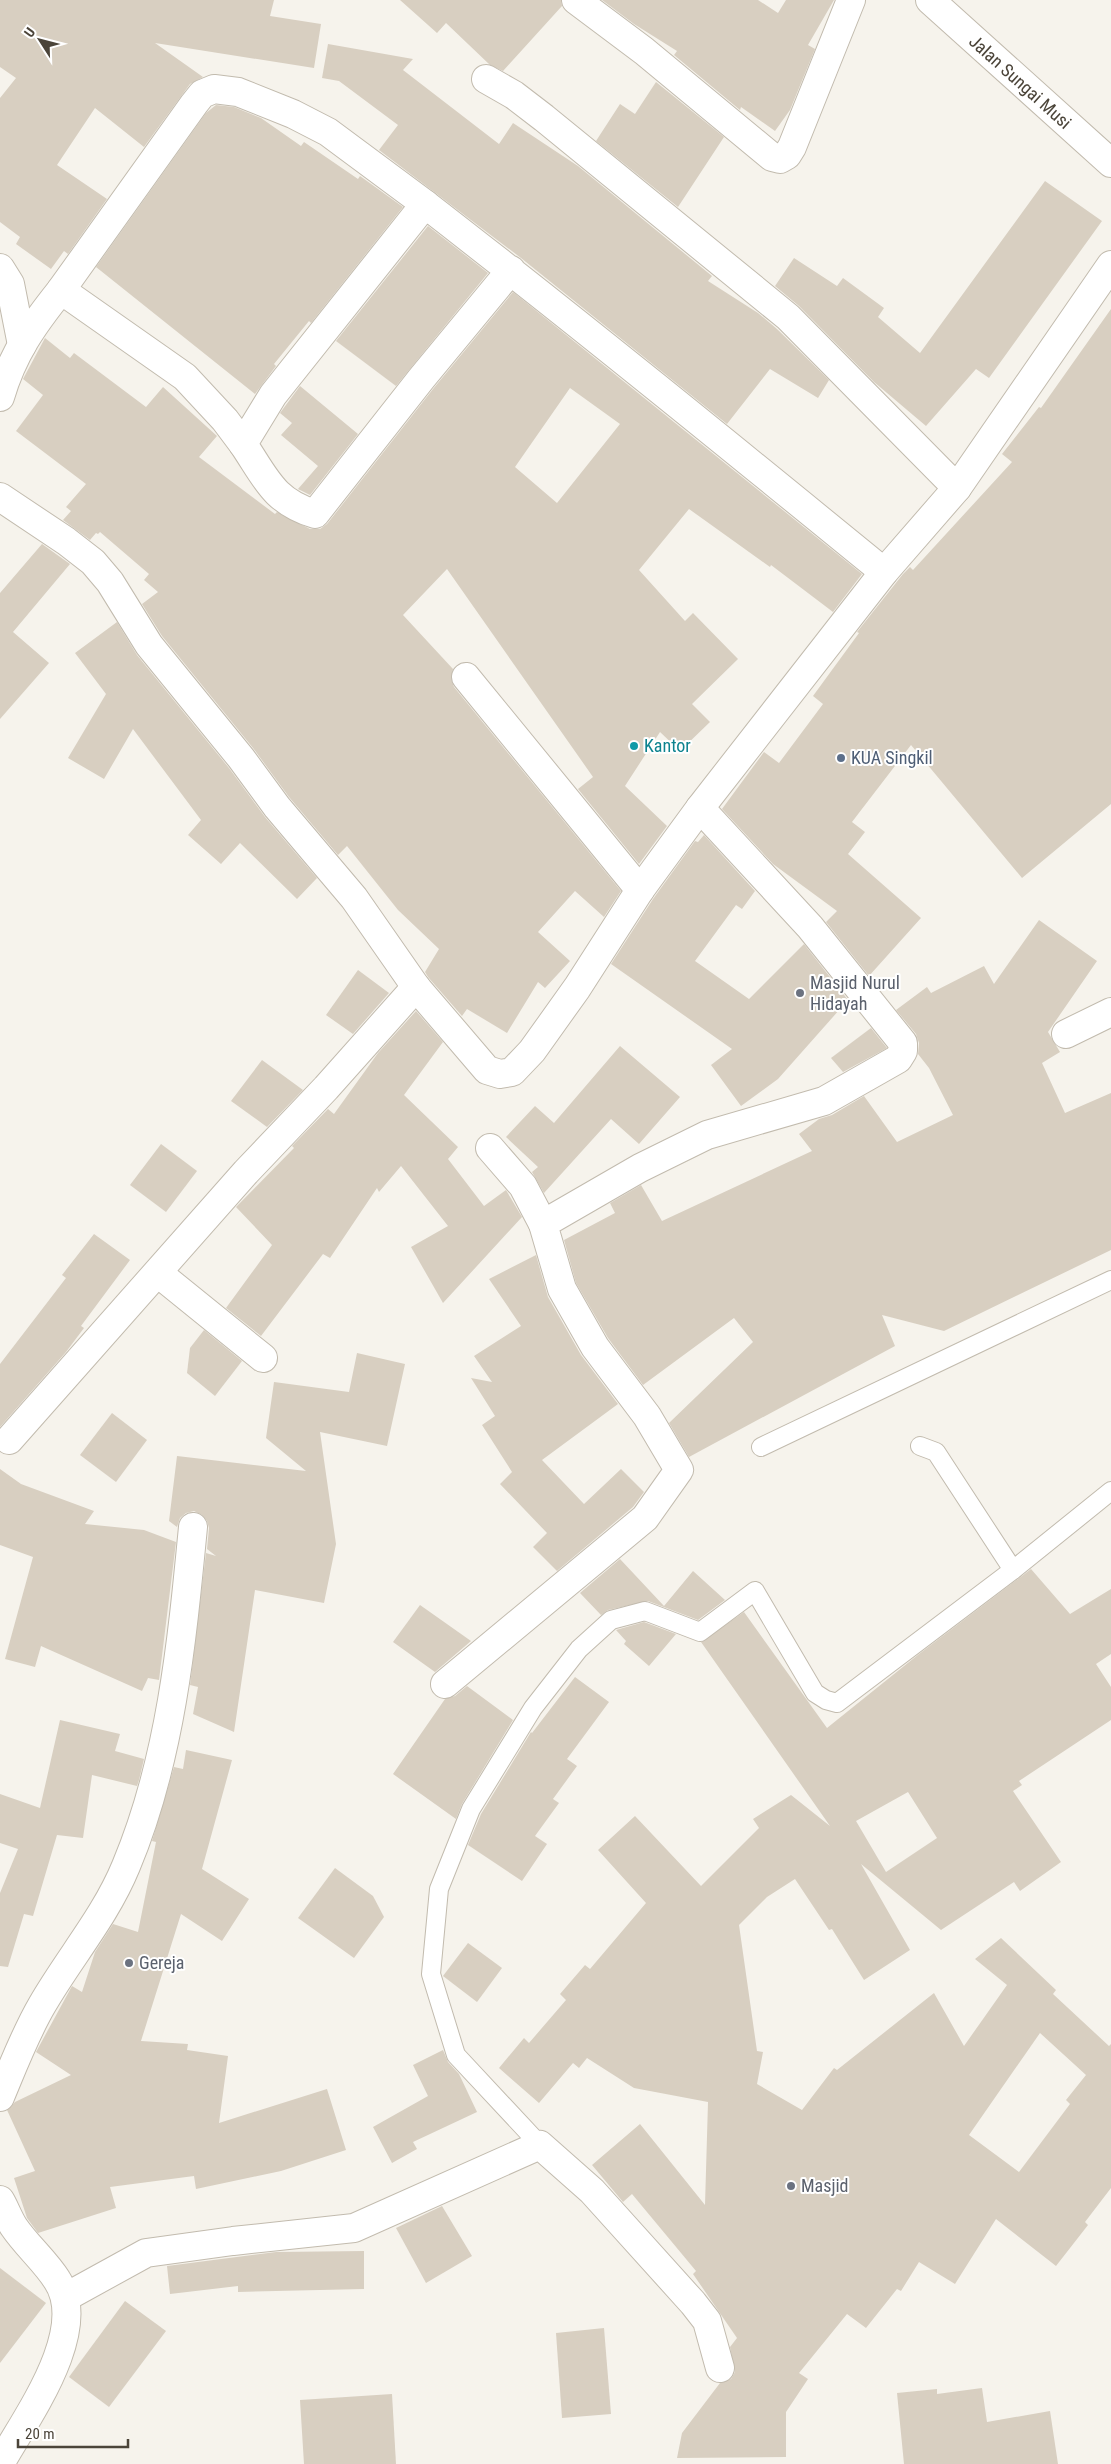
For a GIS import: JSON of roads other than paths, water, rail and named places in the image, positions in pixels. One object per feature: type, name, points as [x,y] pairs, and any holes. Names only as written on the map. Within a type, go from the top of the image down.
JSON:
[{"type":"street","points":[[576,0],[644,52],[772,157],[780,159],[787,155],[792,147],[852,0]]},
{"type":"street","name":"Jalan Sungai Musi","points":[[930,0],[1111,163]]},
{"type":"street","points":[[486,79],[514,95],[544,118],[788,317],[956,488]]},
{"type":"street","points":[[0,397],[6,375],[28,332],[61,290],[194,104],[202,94],[214,89],[238,92],[293,114],[328,132],[425,204],[512,270],[884,572]]},
{"type":"street","points":[[243,444],[273,395],[425,204]]},
{"type":"street","points":[[0,497],[66,540],[93,562],[110,582],[149,645],[241,758],[277,807],[354,898],[416,987],[487,1070],[500,1074],[512,1072],[532,1050],[577,988],[640,890],[700,808],[884,572],[956,488],[1111,266]]},
{"type":"street","points":[[0,268],[10,284],[22,345]]},
{"type":"street","points":[[61,290],[185,377],[225,420],[278,496],[295,508],[314,514],[421,379],[512,270]]},
{"type":"street","points":[[466,677],[640,890]]},
{"type":"street","points":[[543,1224],[640,1168],[707,1135],[824,1101],[898,1059],[903,1051],[903,1043],[810,927],[700,808]]},
{"type":"street","points":[[9,1440],[246,1172],[326,1088],[416,987]]},
{"type":"street","points":[[1066,1034],[1111,1012]]},
{"type":"street","points":[[445,1684],[645,1518],[679,1470],[647,1416],[595,1347],[562,1289],[543,1224],[523,1186],[490,1148]]},
{"type":"street","points":[[158,1273],[263,1358]]},
{"type":"street","points":[[0,2097],[26,2035],[42,2004],[110,1900],[135,1841],[162,1752],[183,1627],[193,1527]]},
{"type":"street","points":[[66,2297],[146,2253],[354,2228],[540,2145],[592,2191],[693,2303],[707,2321],[720,2368]]},
{"type":"street","points":[[0,2200],[14,2226],[58,2280],[66,2297],[67,2318],[55,2363],[38,2399],[0,2464]]},
{"type":"lane","points":[[762,1447],[1111,1280]]},
{"type":"lane","points":[[920,1446],[936,1452],[1013,1570]]},
{"type":"lane","points":[[540,2145],[456,2054],[431,1974],[439,1889],[471,1809],[533,1708],[579,1649],[611,1620],[645,1612],[700,1632],[755,1591],[815,1693],[826,1700],[837,1703],[1013,1570],[1111,1491]]},
{"type":"place","name":"Kantor","points":[[634,746]]},
{"type":"place","name":"KUA Singkil","points":[[841,758]]},
{"type":"place","name":"Masjid Nurul Hidayah","points":[[800,993]]},
{"type":"place","name":"Gereja","points":[[129,1963]]},
{"type":"place","name":"Masjid","points":[[791,2186]]}]
